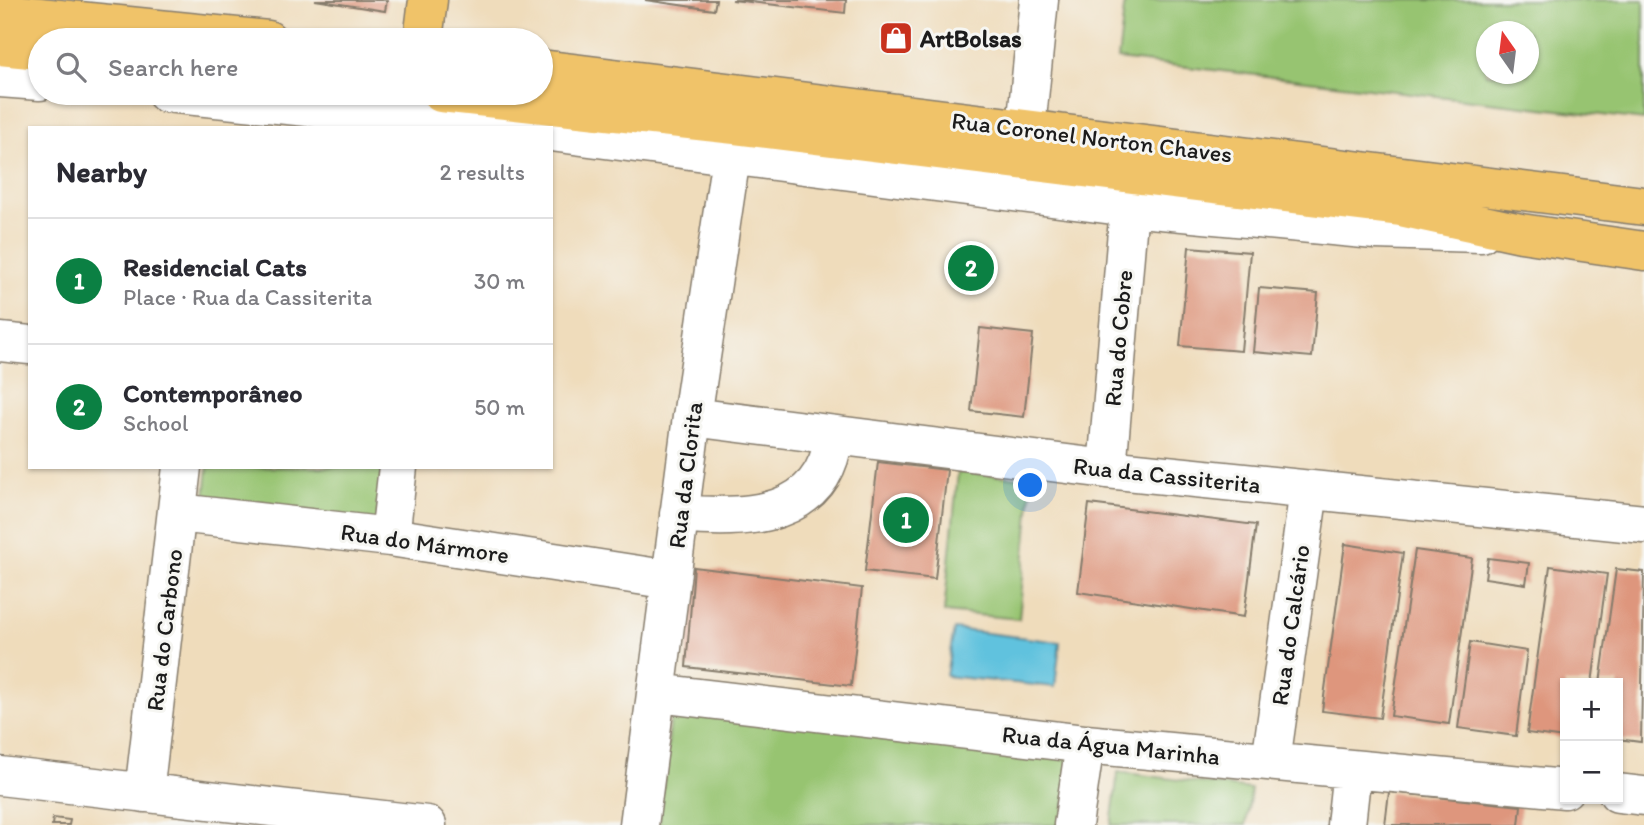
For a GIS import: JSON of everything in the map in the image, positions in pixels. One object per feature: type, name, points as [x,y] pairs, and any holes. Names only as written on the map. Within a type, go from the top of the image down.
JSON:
[{"type":"main road","points":[[424,28],[428,0]]},
{"type":"main road","points":[[0,13],[149,28]]},
{"type":"main road","points":[[0,46],[28,49]]},
{"type":"main road","name":"Rua Coronel Norton Chaves","points":[[553,70],[1644,206]]},
{"type":"main road","name":"Rua Coronel Norton Chaves","points":[[432,108],[1400,207],[1521,233],[1644,251]]},
{"type":"street","points":[[1026,128],[1039,0]]},
{"type":"street","points":[[0,78],[28,80]]},
{"type":"street","name":"Rua Coronel Norton Chaves","points":[[379,105],[432,108],[508,126]]},
{"type":"street","name":"Rua Coronel Norton Chaves","points":[[553,132],[733,140],[1129,206],[1375,230],[1521,233]]},
{"type":"street","name":"Rua da Clorita","points":[[639,825],[692,417],[733,140]]},
{"type":"street","name":"Rua do Cobre","points":[[1107,469],[1129,206]]},
{"type":"street","points":[[0,342],[28,345]]},
{"type":"street","name":"Rua da Cassiterita","points":[[692,417],[1107,469],[1644,524]]},
{"type":"street","points":[[679,514],[732,519],[758,515],[784,506],[805,492],[822,474],[832,455],[834,435]]},
{"type":"street","name":"Rua do Carbono","points":[[145,793],[182,469]]},
{"type":"street","points":[[390,537],[398,469]]},
{"type":"street","name":"Rua do Calcário","points":[[1271,761],[1309,490]]},
{"type":"street","name":"Rua do Mármore","points":[[178,513],[390,537],[671,580]]},
{"type":"street","name":"Rua da Água Marinha","points":[[657,693],[1085,744],[1560,789]]},
{"type":"street","points":[[1073,825],[1085,744]]},
{"type":"street","points":[[1346,825],[1352,770]]},
{"type":"street","points":[[0,776],[145,793],[245,815],[427,825]]},
{"type":"street","points":[[1623,794],[1644,796]]},
{"type":"green space","points":[[1125,0],[1644,0],[1644,120],[1118,59]]},
{"type":"green space","points":[[208,469],[382,469],[377,523],[204,507]]},
{"type":"green space","points":[[958,472],[1032,479],[1019,619],[944,612]]},
{"type":"green space","points":[[672,707],[1071,756],[1062,825],[659,825]]},
{"type":"green space","points":[[1118,772],[1251,789],[1246,825],[1111,825]]},
{"type":"water","points":[[954,629],[1060,642],[1055,687],[946,676]]},
{"type":"building","points":[[315,0],[387,0],[385,11]]},
{"type":"building","points":[[645,0],[716,0],[714,10]]},
{"type":"building","points":[[732,0],[846,0],[845,13]]},
{"type":"building","points":[[1189,247],[1250,252],[1241,351],[1180,346]]},
{"type":"building","points":[[1259,288],[1318,293],[1312,357],[1253,352]]},
{"type":"building","points":[[980,328],[1033,334],[1024,417],[971,411]]},
{"type":"building","points":[[878,462],[947,470],[935,579],[865,571]]},
{"type":"building","points":[[1089,504],[1256,525],[1244,617],[1078,592]]},
{"type":"building","points":[[1345,544],[1403,553],[1380,718],[1322,711]]},
{"type":"building","points":[[1415,550],[1472,558],[1449,724],[1391,716]]},
{"type":"building","points":[[1488,558],[1529,563],[1526,584],[1485,578]]},
{"type":"building","points":[[1550,566],[1607,574],[1593,678],[1560,678],[1560,737],[1527,733]]},
{"type":"building","points":[[694,567],[862,588],[851,686],[686,667]]},
{"type":"building","points":[[1616,569],[1644,572],[1641,742],[1623,740],[1623,678],[1601,678]]},
{"type":"building","points":[[1470,642],[1527,651],[1516,736],[1458,728]]},
{"type":"building","points":[[1389,792],[1521,806],[1519,825],[1385,825]]},
{"type":"building","points":[[53,818],[70,820],[69,825],[52,825]]},
{"type":"place","name":"ArtBolsas","points":[[896,38]]},
{"type":"place","name":"Contemporâneo","points":[[971,268]]},
{"type":"place","name":"Residencial Cats","points":[[906,520]]}]
